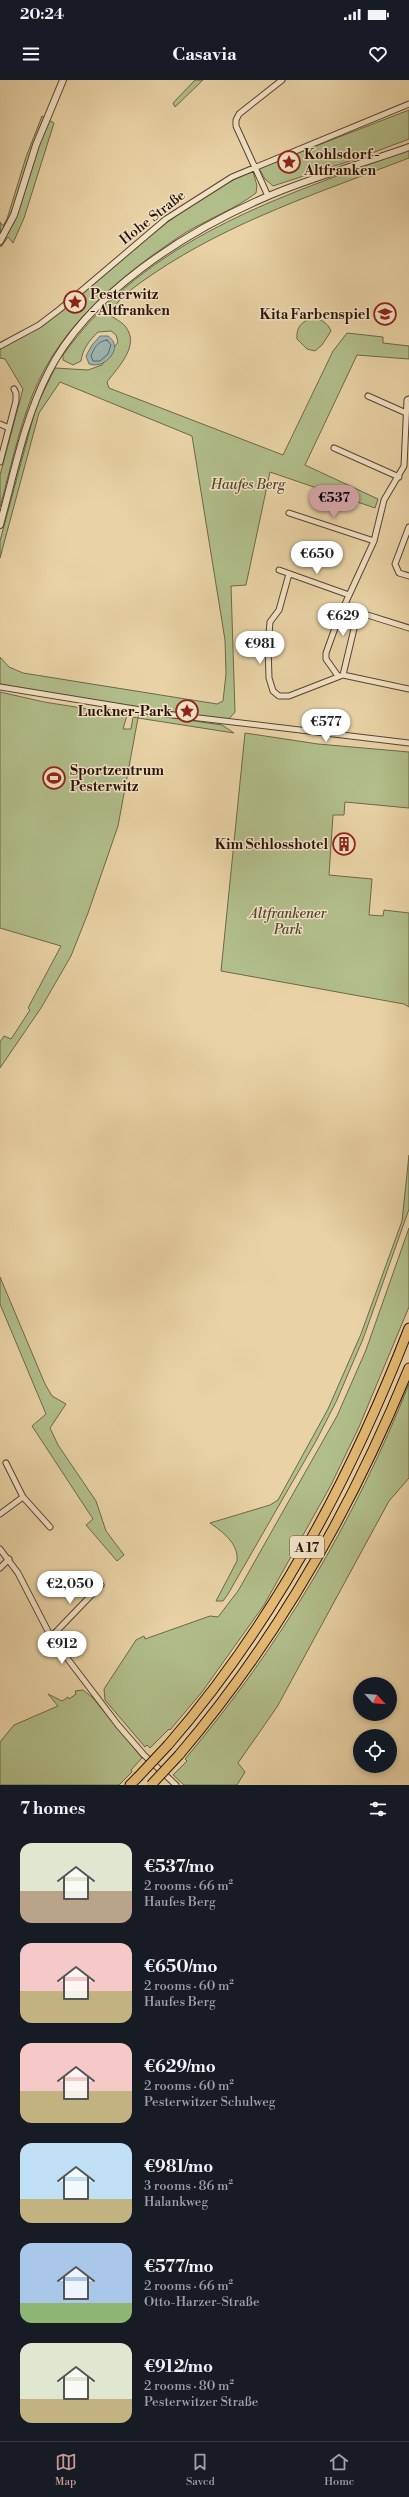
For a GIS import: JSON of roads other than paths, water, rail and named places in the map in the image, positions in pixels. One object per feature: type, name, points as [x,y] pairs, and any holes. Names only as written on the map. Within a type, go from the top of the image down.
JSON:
[{"type":"highway","name":"A 17","points":[[130,1785],[168,1745],[239,1655],[299,1561],[353,1459],[409,1328]]},
{"type":"highway","name":"A 17","points":[[151,1785],[179,1755],[252,1663],[292,1601],[351,1496],[409,1368]]},
{"type":"street","points":[[0,241],[6,232],[18,203],[36,145],[63,80]]},
{"type":"street","points":[[268,196],[236,126],[236,120],[239,114],[282,80]]},
{"type":"street","name":"Hohe Straße","points":[[0,346],[39,325],[73,299],[166,219],[232,177],[254,166],[409,104]]},
{"type":"street","points":[[0,525],[33,407],[48,372],[68,342],[92,313],[124,283],[158,257],[204,229],[268,196],[409,147]]},
{"type":"street","points":[[0,462],[16,401],[16,393],[14,389]]},
{"type":"street","points":[[368,396],[404,412]]},
{"type":"street","points":[[340,676],[326,660],[326,653],[331,636],[374,541],[384,500],[399,477],[404,466],[404,412],[407,400],[409,399]]},
{"type":"street","points":[[0,424],[9,428]]},
{"type":"street","points":[[334,448],[399,477]]},
{"type":"street","points":[[289,513],[374,541]]},
{"type":"street","points":[[409,527],[395,564],[399,573],[409,576]]},
{"type":"street","points":[[279,570],[349,595]]},
{"type":"street","points":[[289,574],[279,610],[270,622],[268,670],[273,691],[279,696],[289,696],[340,676],[409,689]]},
{"type":"street","points":[[340,676],[358,612],[409,628]]},
{"type":"street","points":[[0,687],[165,714],[409,743]]},
{"type":"street","points":[[6,1463],[23,1497],[50,1527]]},
{"type":"street","points":[[0,1514],[23,1497]]},
{"type":"street","points":[[0,1550],[9,1559],[52,1638],[118,1725],[144,1754],[176,1785]]},
{"type":"street","points":[[0,1568],[9,1559]]},
{"type":"street","points":[[52,1638],[101,1585]]},
{"type":"water","points":[[100,336],[108,336],[113,341],[114,351],[107,361],[95,365],[89,364],[86,356],[92,345]]},
{"type":"place","name":"Kohlsdorf - Altfranken","points":[[289,162]]},
{"type":"place","name":"Pesterwitz - Altfranken","points":[[75,302]]},
{"type":"place","name":"Kita Farbenspiel","points":[[385,314]]},
{"type":"place","name":"Luckner-Park","points":[[187,711]]},
{"type":"place","name":"Sportzentrum Pesterwitz","points":[[54,778]]},
{"type":"place","name":"Kim Schlosshotel","points":[[344,844]]},
{"type":"park label","name":"Haufes Berg","points":[[248,484]]},
{"type":"park label","name":"Altfrankener Park","points":[[288,922]]}]
